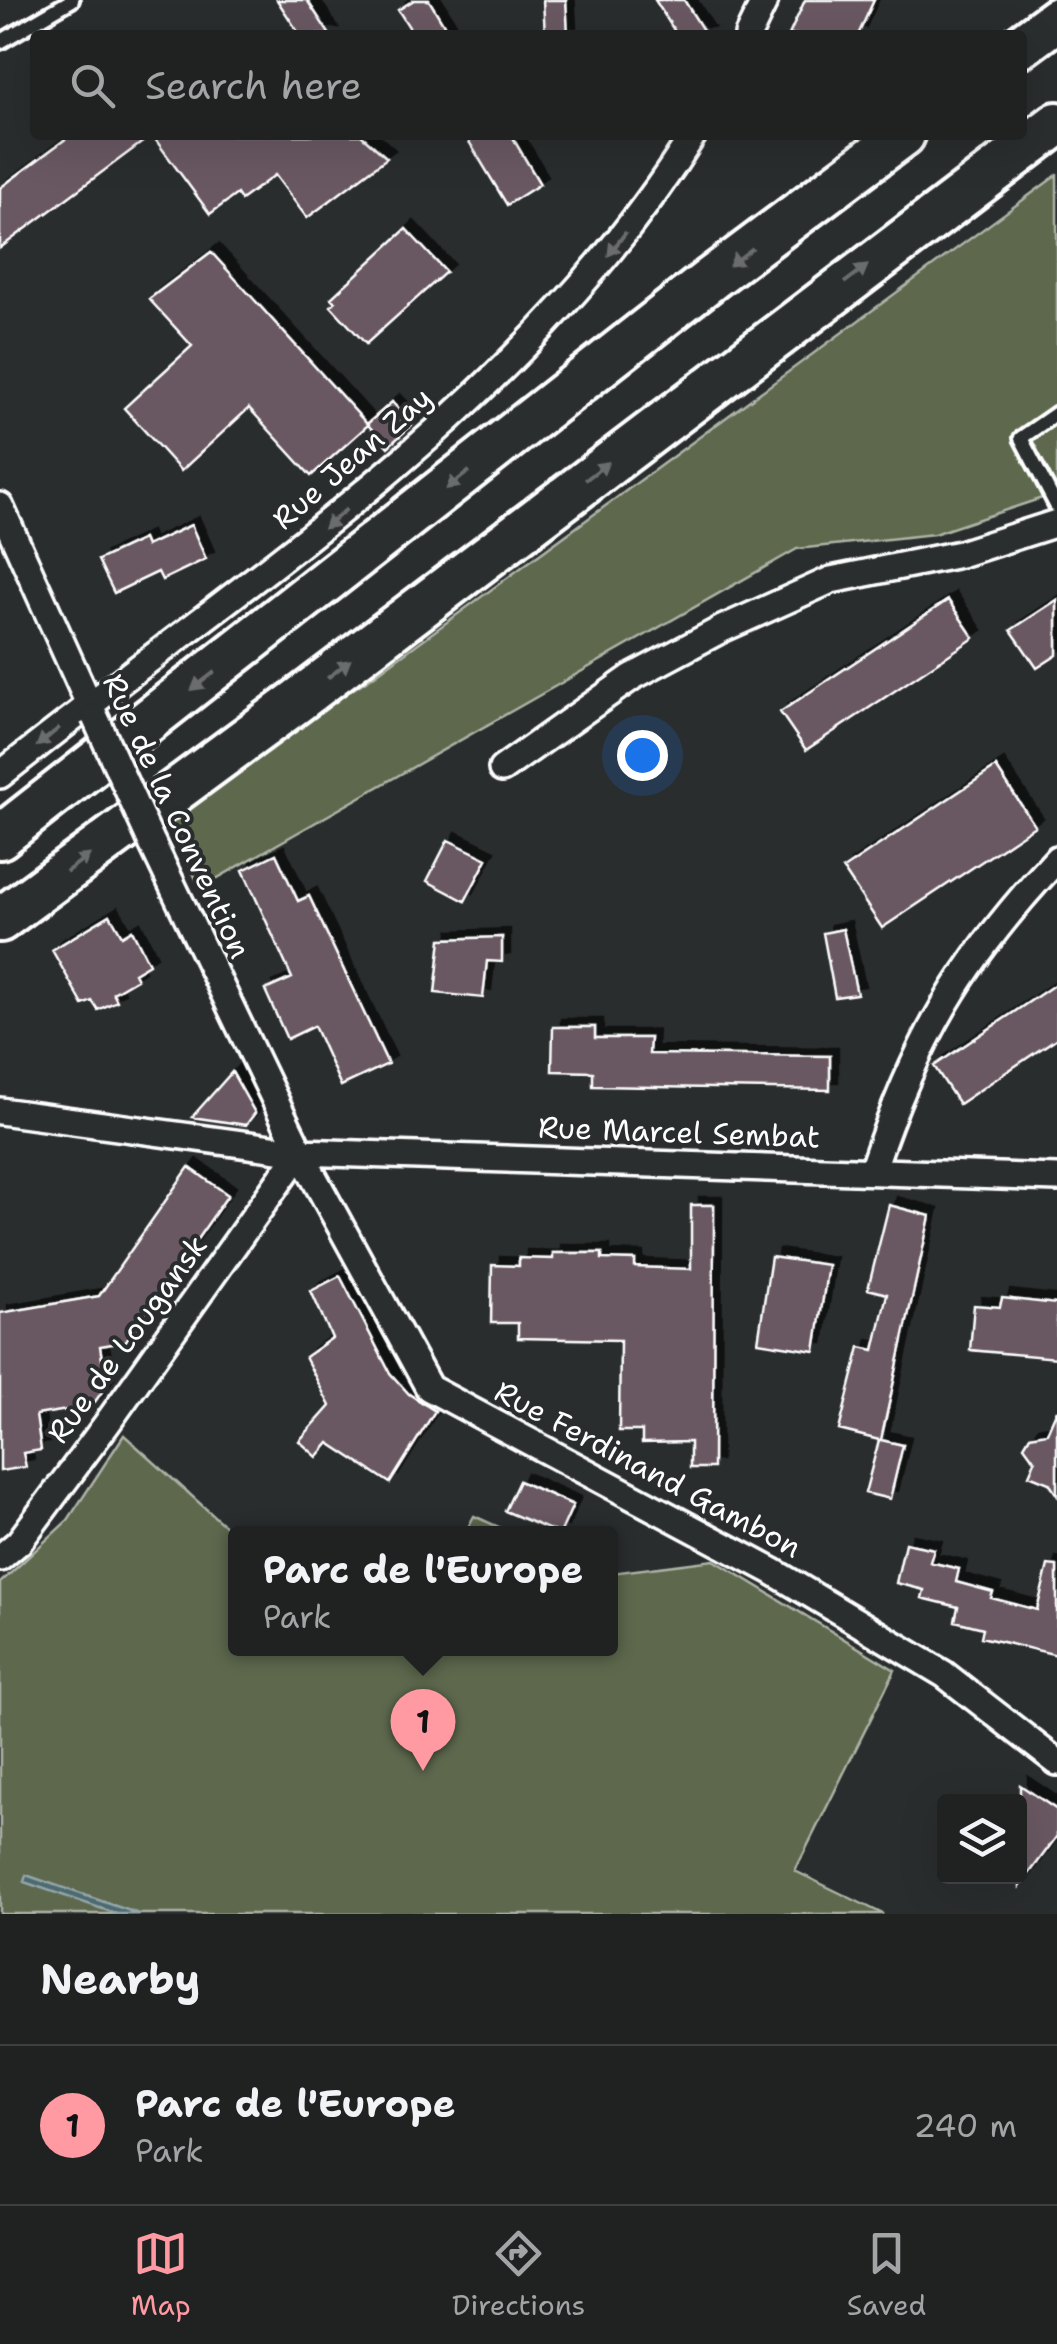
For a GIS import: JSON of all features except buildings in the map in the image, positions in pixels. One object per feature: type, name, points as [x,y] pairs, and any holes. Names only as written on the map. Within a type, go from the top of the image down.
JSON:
[{"type":"highway","points":[[1027,41],[1057,19]]},
{"type":"highway","points":[[0,920],[296,702],[1057,124]]},
{"type":"highway","points":[[0,836],[712,278],[895,140]]},
{"type":"street","points":[[750,30],[764,0]]},
{"type":"street","name":"Rue Jean Zay","points":[[0,776],[92,710],[320,532],[466,401],[606,259],[689,140]]},
{"type":"street","name":"Rue de la Convention","points":[[0,506],[152,842],[300,1152]]},
{"type":"street","points":[[502,769],[632,677],[830,580],[960,554],[1057,523]]},
{"type":"street","points":[[872,1171],[907,1072],[939,1007],[969,960],[1057,859]]},
{"type":"street","name":"Rue Marcel Sembat","points":[[0,1111],[300,1152],[1057,1178]]},
{"type":"street","name":"Rue de Lougansk","points":[[6,1548],[300,1152]]},
{"type":"street","name":"Rue Ferdinand Gambon","points":[[300,1152],[429,1388],[772,1572],[944,1674],[1057,1762]]},
{"type":"lane","points":[[0,42],[72,0]]},
{"type":"lane","points":[[1057,413],[1020,438],[1057,507]]},
{"type":"green space","points":[[1057,175],[1057,493],[934,534],[797,549],[200,888],[165,811],[372,677]]},
{"type":"green space","points":[[124,1435],[228,1529],[228,1656],[618,1656],[618,1572],[714,1560],[895,1670],[795,1871],[883,1914],[0,1914],[0,1583],[68,1520]]},
{"type":"green space","points":[[474,1516],[496,1526],[469,1526]]},
{"type":"water","points":[[26,1875],[139,1914],[117,1914],[24,1882]]},
{"type":"place","name":"Parc de l'Europe","points":[[423,1771]]}]
